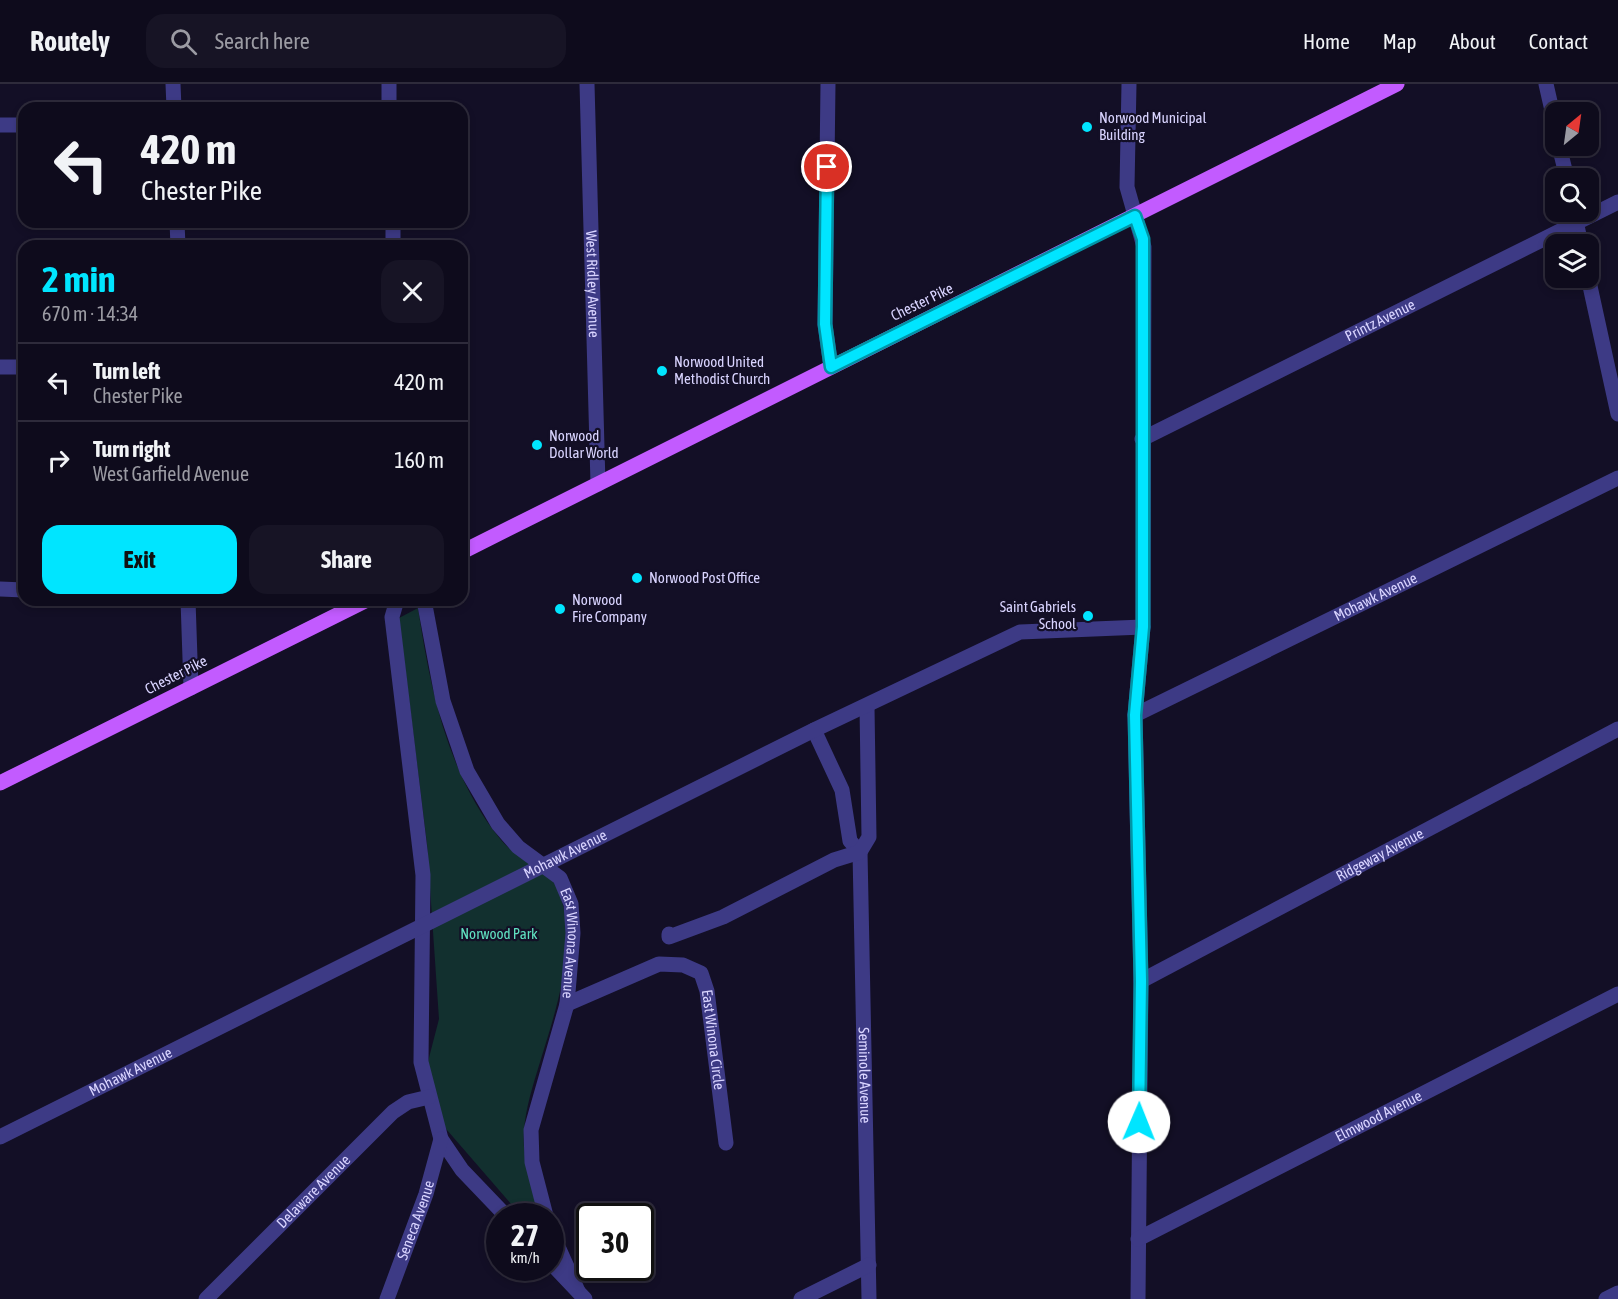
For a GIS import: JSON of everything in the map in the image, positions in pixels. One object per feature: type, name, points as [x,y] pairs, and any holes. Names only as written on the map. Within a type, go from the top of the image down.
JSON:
[{"type":"main road","name":"Chester Pike","points":[[468,549],[1397,84]]},
{"type":"main road","name":"Chester Pike","points":[[0,783],[355,606]]},
{"type":"street","points":[[173,84],[174,102]]},
{"type":"street","points":[[389,84],[389,102]]},
{"type":"street","name":"West Ridley Avenue","points":[[587,84],[598,484]]},
{"type":"street","points":[[828,84],[825,324],[831,367]]},
{"type":"street","points":[[1129,84],[1127,187],[1144,247],[1143,627],[1135,715],[1141,981],[1138,1299]]},
{"type":"street","points":[[1546,84],[1550,102]]},
{"type":"street","points":[[0,125],[18,125]]},
{"type":"street","name":"Printz Avenue","points":[[1599,208],[1618,201]]},
{"type":"street","name":"Printz Avenue","points":[[1142,439],[1563,222]]},
{"type":"street","points":[[1590,288],[1618,414]]},
{"type":"street","points":[[0,367],[18,367]]},
{"type":"street","name":"Mohawk Avenue","points":[[1135,715],[1618,478]]},
{"type":"street","points":[[0,589],[18,590]]},
{"type":"street","points":[[188,606],[191,688]]},
{"type":"street","points":[[395,606],[392,617],[421,845],[424,926],[420,1044],[429,1097],[441,1138],[462,1170],[494,1203]]},
{"type":"street","name":"East Winona Avenue","points":[[425,606],[443,701],[467,771],[488,809],[508,837],[518,847],[546,865],[563,882],[571,904],[573,933],[567,1004],[531,1130],[532,1162],[543,1203]]},
{"type":"street","name":"Mohawk Avenue","points":[[0,1137],[814,730],[867,707],[1020,632],[1143,627]]},
{"type":"street","name":"Seminole Avenue","points":[[867,707],[869,837],[860,852],[869,1299]]},
{"type":"street","name":"Ridgeway Avenue","points":[[1141,981],[1618,729]]},
{"type":"street","name":"Seminole Avenue","points":[[814,730],[842,790],[850,840],[860,852]]},
{"type":"street","points":[[669,934],[669,937],[723,917],[834,860],[860,852]]},
{"type":"street","name":"East Winona Circle","points":[[567,1004],[658,964],[684,965],[701,973],[707,991],[726,1143]]},
{"type":"street","name":"Elmwood Avenue","points":[[1138,1239],[1618,994]]},
{"type":"street","name":"Delaware Avenue","points":[[206,1299],[393,1112],[408,1102],[429,1097]]},
{"type":"street","name":"Seneca Avenue","points":[[387,1299],[426,1194],[441,1138]]},
{"type":"street","points":[[564,1257],[582,1295]]},
{"type":"street","points":[[801,1299],[869,1265]]},
{"type":"street","points":[[564,1276],[582,1295]]},
{"type":"street","points":[[1606,1299],[1618,1293]]},
{"type":"green space","name":"Norwood Park","points":[[418,608],[429,669],[444,730],[467,788],[501,840],[550,878],[560,894],[565,916],[566,939],[562,984],[529,1099],[524,1128],[527,1165],[541,1203],[510,1203],[434,1115],[424,1077],[439,1019],[427,844],[399,618]]},
{"type":"place","name":"Norwood Municipal Building","points":[[1087,127]]},
{"type":"place","name":"Norwood United Methodist Church","points":[[662,371]]},
{"type":"place","name":"Norwood Dollar World","points":[[537,445]]},
{"type":"place","name":"Norwood Post Office","points":[[637,578]]},
{"type":"place","name":"Norwood Fire Company","points":[[560,609]]},
{"type":"place","name":"Saint Gabriels School","points":[[1088,616]]},
{"type":"route","points":[[827,167],[825,334],[831,367],[1135,216],[1143,239],[1143,627],[1135,715],[1141,981],[1139,1122]]}]
